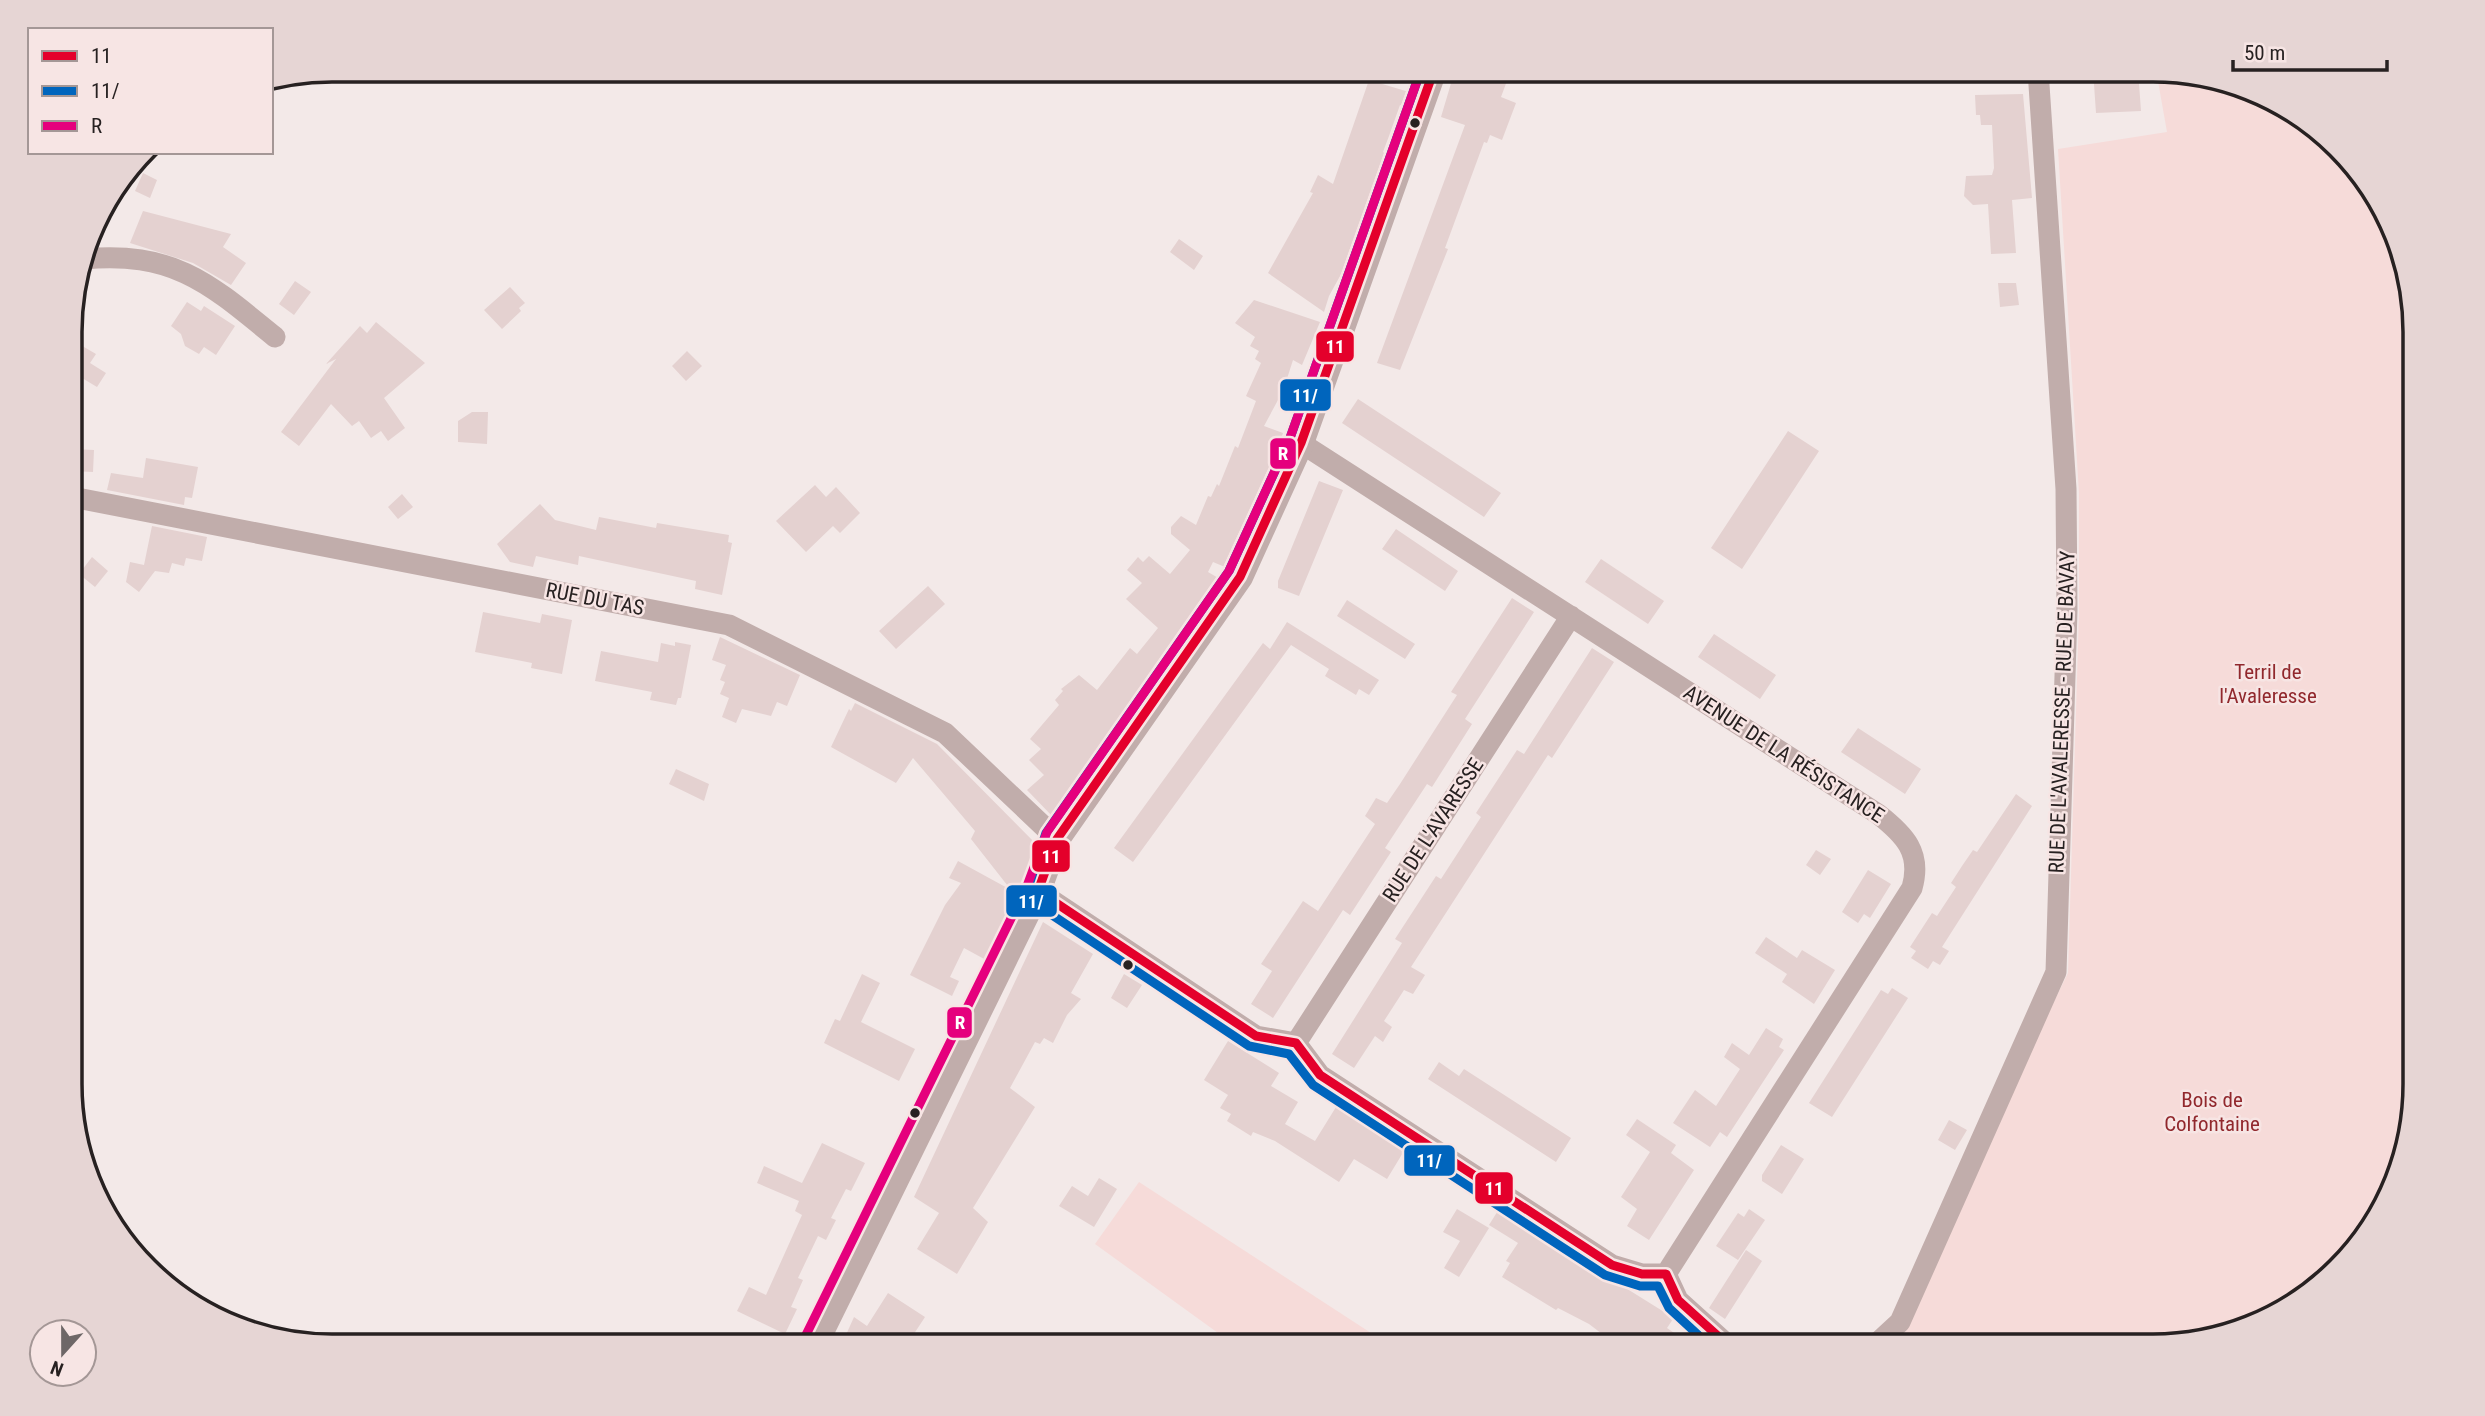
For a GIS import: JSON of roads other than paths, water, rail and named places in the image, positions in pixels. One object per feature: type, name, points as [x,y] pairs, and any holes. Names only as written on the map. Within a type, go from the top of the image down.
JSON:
[{"type":"street","points":[[820,1334],[1038,891],[1057,839],[1240,577],[1301,443],[1430,82]]},
{"type":"street","name":"RUE DE L'AVALERESSE - RUE DE BAVAY","points":[[1887,1334],[1900,1322],[2056,972],[2067,610],[2066,489],[2039,82]]},
{"type":"street","points":[[94,258],[121,256],[158,263],[186,273],[220,292],[275,337]]},
{"type":"street","name":"AVENUE DE LA RÉSISTANCE","points":[[1301,443],[1878,814],[1900,831],[1912,852],[1917,871],[1912,888],[1666,1274]]},
{"type":"street","name":"RUE DU TAS","points":[[82,499],[729,625],[945,733],[1057,839]]},
{"type":"street","name":"RUE DE L'AVARESSE","points":[[1296,1043],[1571,616]]},
{"type":"street","points":[[1038,891],[1256,1035],[1296,1043],[1320,1074],[1612,1265],[1642,1274],[1666,1274],[1678,1300],[1716,1334]]},
{"type":"park label","name":"Terril de l'Avaleresse","points":[[2268,684]]},
{"type":"park label","name":"Bois de Colfontaine","points":[[2212,1112]]}]
